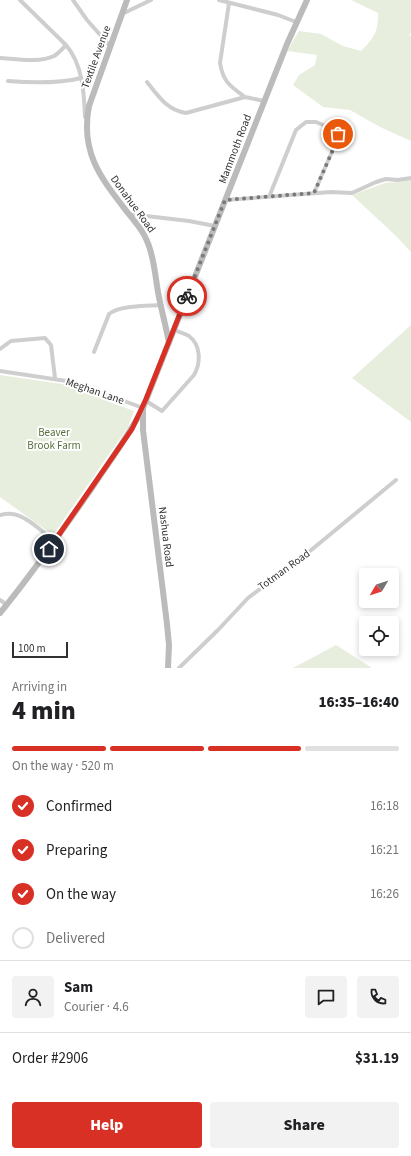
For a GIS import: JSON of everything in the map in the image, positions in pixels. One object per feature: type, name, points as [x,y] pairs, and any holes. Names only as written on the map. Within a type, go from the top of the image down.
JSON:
[{"type":"main road","name":"Textile Avenue","points":[[86,122],[89,106],[127,0]]},
{"type":"main road","name":"Mammoth Road","points":[[0,613],[26,581],[55,541],[132,429],[146,402],[264,101],[296,22],[307,0]]},
{"type":"main road","name":"Donahue Road","points":[[86,122],[87,139],[94,163],[108,186],[143,232],[148,242],[156,272],[169,343]]},
{"type":"main road","points":[[165,324],[170,324],[178,320]]},
{"type":"main road","name":"Nashua Road","points":[[142,408],[143,430],[167,624],[169,645],[168,668]]},
{"type":"street","points":[[20,0],[66,45],[74,58],[81,78],[85,102],[86,122]]},
{"type":"street","points":[[73,0],[87,20],[110,46]]},
{"type":"street","points":[[122,14],[151,0]]},
{"type":"street","points":[[219,0],[278,15],[296,22]]},
{"type":"street","points":[[230,3],[220,63],[225,81],[244,97]]},
{"type":"street","points":[[0,58],[30,60],[47,58],[57,54],[66,45]]},
{"type":"street","points":[[8,81],[46,83],[81,78]]},
{"type":"street","points":[[147,82],[166,106],[186,113],[244,97],[264,101]]},
{"type":"street","points":[[269,197],[296,130],[306,122],[316,122],[335,130],[338,134],[338,138],[314,193]]},
{"type":"street","points":[[225,200],[314,193],[352,193],[386,179],[398,180],[411,178]]},
{"type":"street","points":[[129,214],[189,221],[214,226]]},
{"type":"street","points":[[94,352],[109,314],[113,310],[161,305]]},
{"type":"street","points":[[146,402],[162,411],[198,369],[199,354],[195,345],[190,337],[174,330]]},
{"type":"street","points":[[0,349],[11,341],[45,338],[51,345],[55,378]]},
{"type":"street","name":"Meghan Lane","points":[[0,371],[55,378],[73,382],[142,408]]},
{"type":"street","name":"Totman Road","points":[[179,668],[256,590],[304,556],[396,480]]},
{"type":"street","points":[[0,515],[11,513],[18,515],[26,519],[55,541]]},
{"type":"street","points":[[0,600],[7,605]]},
{"type":"green space","points":[[351,0],[411,0],[411,33],[409,35],[411,36],[411,141],[380,127],[350,110],[323,107],[293,85],[299,75],[315,65],[317,55],[287,51],[299,31],[321,34],[343,46],[361,51],[373,38],[377,25],[378,13]]},
{"type":"green space","points":[[411,179],[411,252],[352,195],[385,183]]},
{"type":"green space","points":[[411,325],[411,422],[352,378]]},
{"type":"green space","name":"Beaver Brook Farm","points":[[0,375],[62,384],[134,411],[128,427],[53,535],[0,497]]},
{"type":"green space","points":[[336,645],[372,668],[293,668]]},
{"type":"way so far","points":[[187,296],[225,200],[314,193],[338,138],[338,134]]},
{"type":"route","points":[[49,549],[132,429],[146,399],[187,296]]}]
